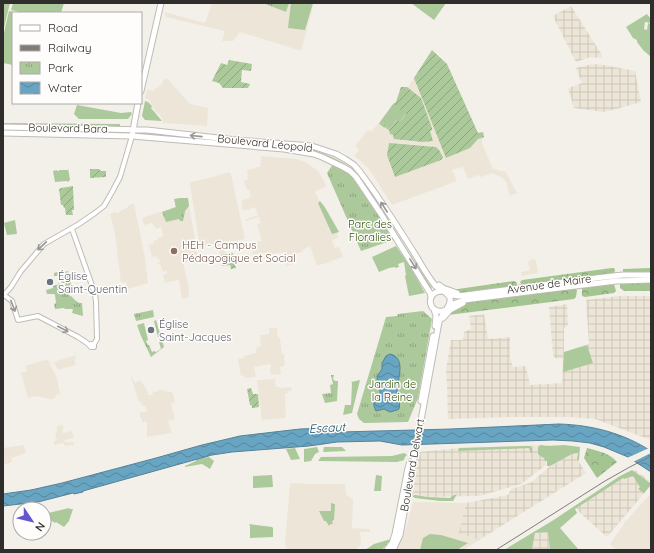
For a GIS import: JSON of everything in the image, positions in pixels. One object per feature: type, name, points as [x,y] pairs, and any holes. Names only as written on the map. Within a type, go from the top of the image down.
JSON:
[{"type":"main road","points":[[142,88],[161,3]]},
{"type":"main road","points":[[132,133],[138,104]]},
{"type":"main road","name":"Boulevard Bara","points":[[3,127],[132,133]]},
{"type":"main road","name":"Boulevard Bara","points":[[3,133],[70,135],[78,132],[93,131],[132,133]]},
{"type":"main road","name":"Boulevard Léopold","points":[[132,133],[159,131],[236,140],[312,146],[345,159],[354,165],[368,183],[430,278]]},
{"type":"main road","name":"Boulevard Léopold","points":[[132,133],[290,150],[314,154],[343,167],[350,171],[363,186],[428,288],[431,297]]},
{"type":"main road","name":"Avenue de Maire","points":[[445,293],[456,296],[617,275],[651,275]]},
{"type":"main road","points":[[430,278],[435,285],[445,293],[450,299],[450,305],[446,310],[440,311],[434,309],[430,303],[431,297],[436,292],[445,293]]},
{"type":"main road","points":[[430,278],[443,288],[462,295]]},
{"type":"main road","name":"Avenue de Maire","points":[[450,305],[464,300],[616,281],[651,280]]},
{"type":"main road","points":[[439,322],[455,307],[469,300]]},
{"type":"main road","name":"Boulevard Delwart","points":[[420,415],[424,379],[436,321],[434,309]]},
{"type":"main road","name":"Boulevard Delwart","points":[[393,550],[400,535],[412,458],[439,322],[446,310]]},
{"type":"main road","name":"Boulevard Delwart","points":[[387,550],[392,543],[395,534],[408,468],[412,458]]},
{"type":"street","points":[[72,229],[96,302],[97,339],[92,345],[38,316],[18,320],[12,301],[4,295],[11,288],[21,271],[44,244],[72,229],[93,215],[107,201],[120,177],[132,133]]},
{"type":"shaded area","points":[[212,3],[314,3],[301,51],[240,32],[233,41],[222,41],[225,31],[166,17],[164,12],[205,23]]},
{"type":"shaded area","points":[[571,6],[602,55],[602,58],[590,57],[576,62],[553,16]]},
{"type":"shaded area","points":[[432,50],[478,133],[483,132],[484,137],[482,143],[493,169],[506,172],[517,193],[510,196],[506,182],[503,178],[492,173],[481,177],[478,175],[468,179],[463,167],[452,170],[457,181],[392,205],[369,169],[354,156],[359,150],[355,146],[368,130],[371,132],[396,102],[401,87],[408,87]]},
{"type":"shaded area","points":[[592,64],[635,71],[641,102],[602,112],[574,108],[568,88],[582,83],[576,68]]},
{"type":"shaded area","points":[[167,78],[190,104],[208,108],[207,126],[163,123],[163,120],[158,113],[156,114],[157,113],[151,107],[153,106],[148,99],[145,99],[147,90],[154,91],[155,88],[156,89],[163,83],[162,81]]},
{"type":"shaded area","points":[[261,156],[297,159],[306,162],[318,171],[327,186],[315,192],[319,200],[328,211],[339,232],[337,233],[339,237],[332,240],[335,248],[339,247],[343,257],[317,266],[310,246],[302,252],[292,255],[295,263],[286,266],[284,256],[286,256],[284,252],[269,255],[268,252],[253,255],[251,244],[262,241],[257,224],[261,223],[259,217],[245,220],[258,215],[255,207],[243,211],[241,201],[251,197],[244,181],[248,179],[247,170],[260,167]]},
{"type":"shaded area","points":[[229,172],[231,174],[245,239],[224,243],[225,254],[220,255],[218,243],[200,247],[190,184],[191,182]]},
{"type":"shaded area","name":"HEH - Campus Pédagogique et Social","points":[[188,198],[198,259],[183,263],[188,284],[189,297],[182,299],[179,280],[165,283],[163,275],[167,273],[167,271],[163,272],[160,264],[157,264],[160,262],[159,258],[157,259],[156,256],[152,257],[149,245],[154,244],[153,241],[158,240],[158,238],[163,236],[161,227],[156,229],[152,223],[144,225],[142,218],[176,207],[174,199]]},
{"type":"shaded area","points":[[134,203],[145,258],[148,283],[128,289],[126,282],[121,283],[115,234],[110,214],[115,212],[117,213]]},
{"type":"shaded area","points":[[531,259],[536,260],[538,273],[522,276],[521,272],[530,270],[528,261]]},
{"type":"shaded area","points":[[618,296],[651,296],[651,440],[595,419],[570,417],[514,417],[448,419],[446,368],[451,340],[463,340],[464,332],[471,329],[469,316],[484,314],[488,339],[510,337],[510,357],[513,367],[526,366],[530,385],[562,383],[563,359],[555,358],[553,355],[549,307],[567,304],[568,325],[564,328],[564,352],[589,344],[586,300]]},
{"type":"shaded area","points":[[269,328],[277,328],[278,338],[280,338],[285,365],[280,367],[281,374],[271,375],[270,364],[254,367],[256,377],[245,378],[244,375],[241,376],[238,359],[256,353],[256,348],[261,346],[260,335],[269,334]]},
{"type":"shaded area","points":[[76,356],[76,359],[74,359],[76,365],[58,370],[54,362]]},
{"type":"shaded area","points":[[48,360],[57,378],[60,394],[57,394],[55,398],[52,399],[34,396],[28,398],[21,373],[27,371],[25,366]]},
{"type":"shaded area","points":[[132,377],[135,383],[140,380],[147,390],[148,395],[152,395],[153,392],[159,391],[159,389],[173,393],[175,402],[171,404],[175,419],[168,421],[172,433],[147,437],[147,422],[142,422],[140,413],[147,411],[145,406],[142,406],[141,401],[139,402],[131,378]]},
{"type":"shaded area","points":[[275,379],[276,387],[291,387],[292,391],[288,391],[288,393],[285,394],[286,418],[262,420],[257,380]]},
{"type":"shaded area","points":[[62,425],[64,429],[62,429],[63,433],[72,431],[74,438],[63,442],[74,442],[74,445],[65,446],[63,443],[54,445],[54,441],[57,440],[55,433],[57,432],[57,426]]},
{"type":"shaded area","points":[[24,445],[26,453],[11,458],[12,461],[10,463],[3,465],[3,448]]},
{"type":"shaded area","points":[[548,445],[546,465],[521,484],[479,496],[412,496],[419,452],[459,448]]},
{"type":"shaded area","points":[[578,453],[577,459],[586,473],[479,540],[459,533],[466,503],[508,495],[511,489],[532,482],[550,466],[572,454]]},
{"type":"shaded area","points":[[635,470],[650,481],[651,485],[607,537],[578,511],[576,507]]},
{"type":"shaded area","points":[[290,483],[345,484],[346,495],[353,499],[352,528],[370,529],[370,532],[360,532],[361,544],[356,550],[287,550],[285,544]]},
{"type":"shaded area","points":[[651,493],[651,550],[617,550],[610,544],[625,522]]},
{"type":"shaded area","points":[[413,502],[466,503],[459,533],[479,540],[464,550],[394,550],[406,528]]},
{"type":"shaded area","points":[[549,532],[550,550],[532,550],[535,533]]},
{"type":"green space","points":[[3,3],[10,3],[3,32]]},
{"type":"green space","points":[[13,3],[64,3],[61,12],[20,12],[11,10]]},
{"type":"green space","points":[[263,3],[289,3],[286,12]]},
{"type":"green space","points":[[291,3],[313,3],[305,30],[288,28]]},
{"type":"green space","points":[[411,3],[446,3],[434,20]]},
{"type":"green space","points":[[9,11],[14,12],[12,12],[12,65],[3,63],[3,37]]},
{"type":"green space","points":[[647,14],[651,19],[651,23],[645,22],[644,29],[647,30],[648,23],[651,24],[651,57],[643,50],[637,40],[633,38],[626,27]]},
{"type":"green space","points":[[432,50],[447,64],[478,133],[483,132],[484,137],[478,139],[470,148],[446,158],[414,78]]},
{"type":"green space","points":[[229,60],[252,64],[251,71],[242,70],[241,82],[250,84],[248,88],[223,88],[219,83],[212,81],[221,63],[227,65]]},
{"type":"green space","points":[[401,87],[407,87],[421,98],[432,128],[430,131],[433,141],[423,142],[394,139],[389,130],[379,124],[380,122],[390,129],[397,119],[400,122],[406,114],[393,104],[396,102]]},
{"type":"green space","points":[[145,101],[152,106],[151,108],[162,121],[145,120],[142,116]]},
{"type":"green space","points":[[393,104],[406,113],[400,122],[396,120],[390,129],[380,122]]},
{"type":"green space","points":[[77,105],[121,113],[131,112],[132,114],[128,119],[79,119],[74,114]]},
{"type":"green space","points":[[3,124],[120,124],[120,126]]},
{"type":"green space","points":[[147,134],[167,134],[306,146],[324,151],[349,163],[362,175],[433,286],[371,191],[357,171],[349,165],[323,152],[306,148],[166,135],[308,149],[322,153],[343,163],[360,177],[432,288],[431,289],[399,239],[347,167],[323,155],[147,136]]},
{"type":"green space","points":[[389,143],[436,147],[443,157],[441,160],[395,177],[387,155]]},
{"type":"green space","name":"Parc des Floralies","points":[[333,164],[347,172],[354,179],[378,213],[393,240],[361,251],[327,173]]},
{"type":"green space","points":[[68,168],[70,180],[67,182],[55,182],[53,171],[68,170]]},
{"type":"green space","points":[[90,169],[106,171],[106,177],[90,178]]},
{"type":"green space","points":[[73,186],[73,215],[66,215],[65,208],[61,205],[59,189]]},
{"type":"green space","points":[[188,198],[189,206],[185,211],[183,221],[180,221],[179,219],[166,222],[162,212],[176,207],[174,199]]},
{"type":"green space","points":[[320,201],[339,232],[332,234],[318,203]]},
{"type":"green space","points":[[15,220],[17,234],[7,235],[4,223]]},
{"type":"green space","points":[[396,246],[410,266],[425,293],[409,296],[404,262],[398,264],[399,267],[389,268],[379,272],[372,257]]},
{"type":"green space","points":[[233,253],[236,268],[231,269],[230,265],[222,266],[220,255]]},
{"type":"green space","points":[[614,268],[614,274],[525,286],[520,282],[522,280]]},
{"type":"green space","points":[[651,268],[651,273],[623,273],[623,269]]},
{"type":"green space","points":[[64,270],[65,272],[68,271],[71,281],[71,286],[67,287],[69,295],[78,302],[82,303],[83,316],[72,313],[73,309],[55,309],[55,295],[47,294],[46,290],[53,288],[53,286],[59,283],[61,287],[66,285],[61,281],[63,278],[61,275],[54,276],[54,273]]},
{"type":"green space","points":[[514,281],[517,283],[516,287],[463,293],[454,292],[451,290]]},
{"type":"green space","points":[[651,281],[651,291],[624,291],[620,288],[620,282]]},
{"type":"green space","points":[[613,283],[616,291],[614,293],[585,297],[582,296],[583,287]]},
{"type":"green space","points":[[575,288],[577,290],[576,297],[574,299],[448,315],[468,302]]},
{"type":"green space","points":[[153,310],[154,317],[136,321],[134,314]]},
{"type":"green space","name":"Jardin de la Reine","points":[[423,311],[432,319],[418,398],[408,422],[364,423],[359,419],[357,414],[386,317]]},
{"type":"green space","points":[[156,320],[164,347],[151,357],[137,325],[144,323],[148,340],[146,341],[152,352],[156,352],[161,349],[159,342],[161,341],[160,337],[158,337],[154,321]]},
{"type":"green space","points":[[587,345],[593,363],[563,372],[564,352]]},
{"type":"green space","points":[[331,375],[334,375],[333,379],[335,381],[338,381],[337,401],[325,403],[322,394],[331,393],[330,385],[333,384]]},
{"type":"green space","points":[[360,380],[352,413],[343,415],[345,405],[351,405],[351,382]]},
{"type":"green space","points":[[251,388],[253,394],[258,394],[259,407],[252,408],[250,405],[247,389]]},
{"type":"green space","points":[[541,445],[580,447],[579,460],[578,461],[577,459],[578,453],[572,454],[550,466],[547,466],[547,461],[545,461],[544,458],[538,454],[538,447]]},
{"type":"green space","points":[[530,446],[532,448],[532,453],[529,448],[458,451],[459,448]]},
{"type":"green space","points":[[317,447],[319,452],[315,454],[311,461],[304,462],[304,449]]},
{"type":"green space","points":[[324,447],[342,447],[346,451],[323,452]]},
{"type":"green space","points":[[295,448],[300,459],[291,460],[286,449]]},
{"type":"green space","points":[[587,448],[607,454],[617,462],[597,478],[584,458]]},
{"type":"green space","points":[[404,453],[407,455],[404,460],[397,462],[318,461],[321,457],[392,456]]},
{"type":"green space","points":[[209,457],[214,461],[210,469],[202,464],[185,467],[196,461],[196,459]]},
{"type":"green space","points":[[632,470],[650,483],[650,486],[644,493],[638,489],[640,487],[633,476],[623,478],[575,509],[577,513],[560,528],[579,550],[550,550],[548,532],[535,533],[532,550],[504,550],[552,521],[620,476]]},
{"type":"green space","points":[[272,475],[273,487],[253,488],[253,476]]},
{"type":"green space","points":[[376,475],[382,476],[381,491],[374,491]]},
{"type":"green space","points":[[457,494],[453,501],[415,498],[412,496],[450,498]]},
{"type":"green space","points":[[331,503],[335,504],[334,520],[332,521],[333,524],[330,524],[329,526],[326,521],[324,521],[319,511],[331,511]]},
{"type":"green space","points":[[69,508],[73,509],[69,521],[64,527],[52,521],[52,512]]},
{"type":"green space","points":[[249,524],[272,527],[273,537],[250,538]]},
{"type":"green space","points":[[430,534],[441,535],[468,543],[457,550],[420,550],[423,538]]},
{"type":"green space","points":[[391,539],[382,550],[365,550],[374,544]]},
{"type":"water","points":[[390,354],[399,360],[400,365],[397,389],[397,396],[400,404],[399,409],[390,412],[384,409],[376,411],[374,402],[380,394],[377,377],[382,369],[382,363],[386,356]]},
{"type":"water","points":[[559,424],[595,428],[629,439],[651,451],[651,472],[628,457],[604,447],[590,443],[573,441],[553,440],[402,445],[380,441],[337,442],[212,455],[83,492],[42,501],[12,501],[12,505],[3,506],[3,494],[62,483],[240,436],[300,429],[328,428],[341,432]]},
{"type":"pier","points":[[649,448],[651,449],[651,453],[633,462],[627,458]]},
{"type":"railway","points":[[496,550],[605,481],[651,456]]},
{"type":"place","name":"HEH - Campus Pédagogique et Social","points":[[174,251]]},
{"type":"place","name":"Église Saint-Quentin","points":[[50,282]]},
{"type":"place","name":"Église Saint-Jacques","points":[[151,330]]},
{"type":"water label","name":"Escaut","points":[[327,428]]}]
